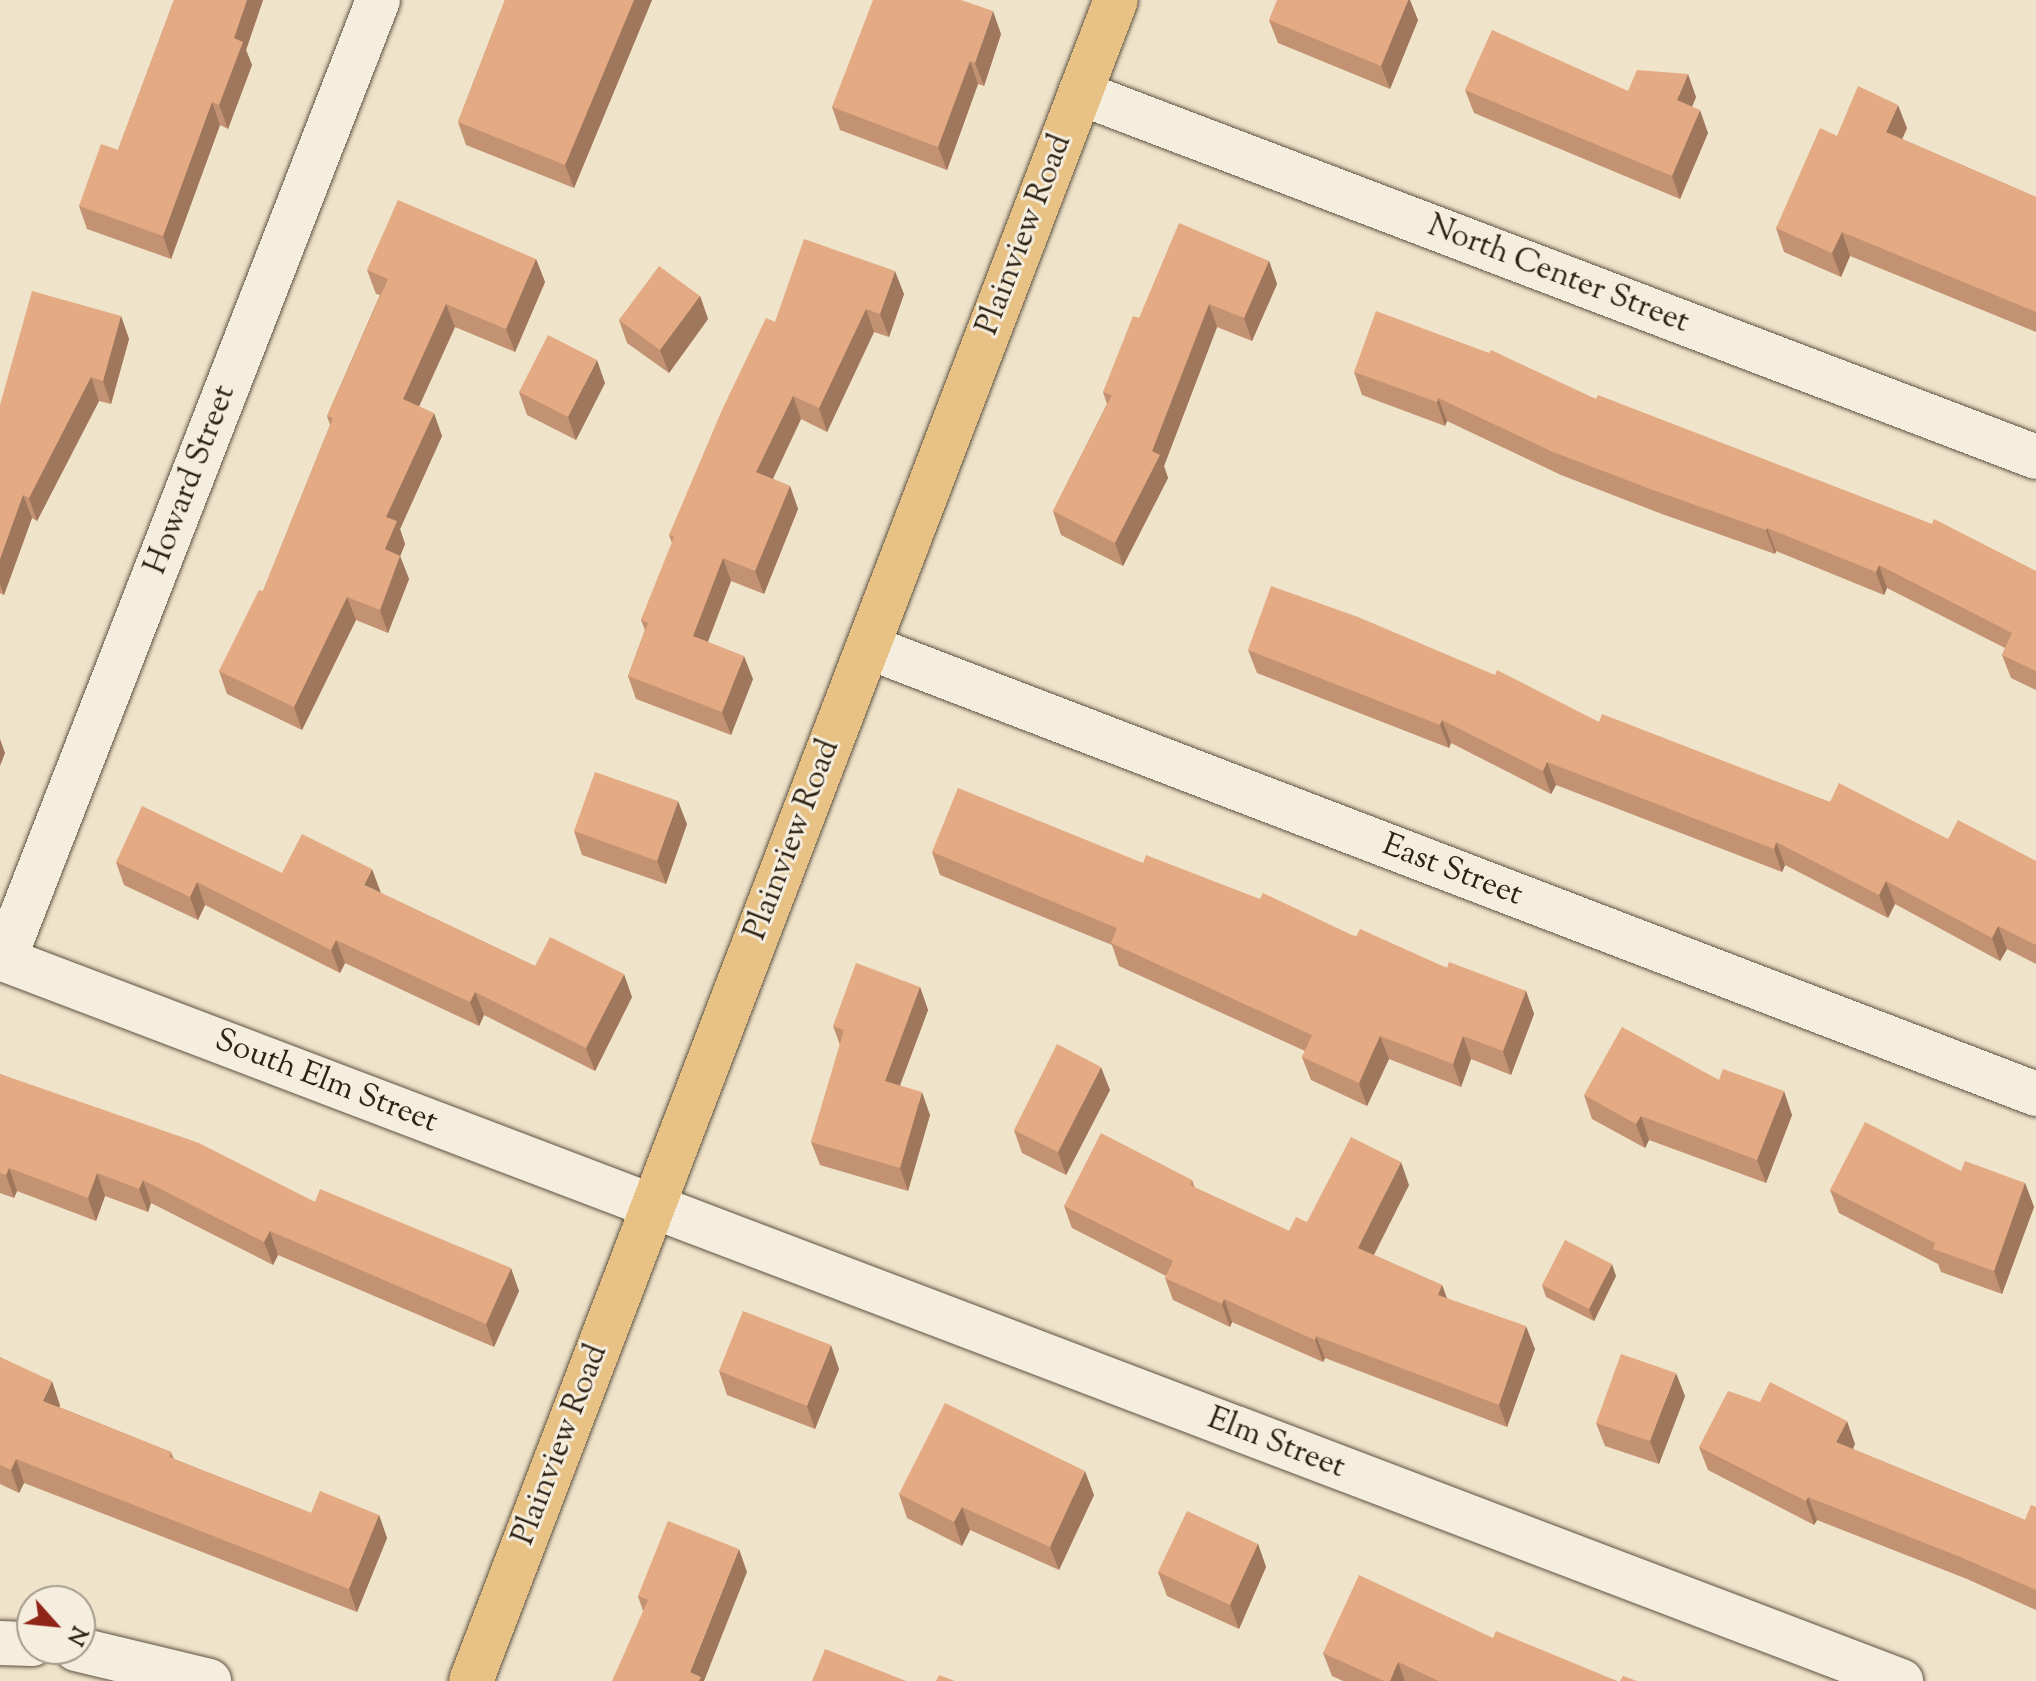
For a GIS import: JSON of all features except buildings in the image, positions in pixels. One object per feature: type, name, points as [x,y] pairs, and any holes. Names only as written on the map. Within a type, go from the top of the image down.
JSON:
[{"type":"main road","name":"Plainview Road","points":[[471,1681],[1116,0]]},
{"type":"street","name":"Howard Street","points":[[2,959],[378,0]]},
{"type":"street","name":"North Center Street","points":[[1080,93],[2036,457]]},
{"type":"street","name":"East Street","points":[[868,647],[2036,1094]]},
{"type":"street","name":"South Elm Street","points":[[2,959],[651,1207]]},
{"type":"street","name":"Elm Street","points":[[651,1207],[1901,1681]]},
{"type":"street","points":[[96,1654],[209,1681]]}]
